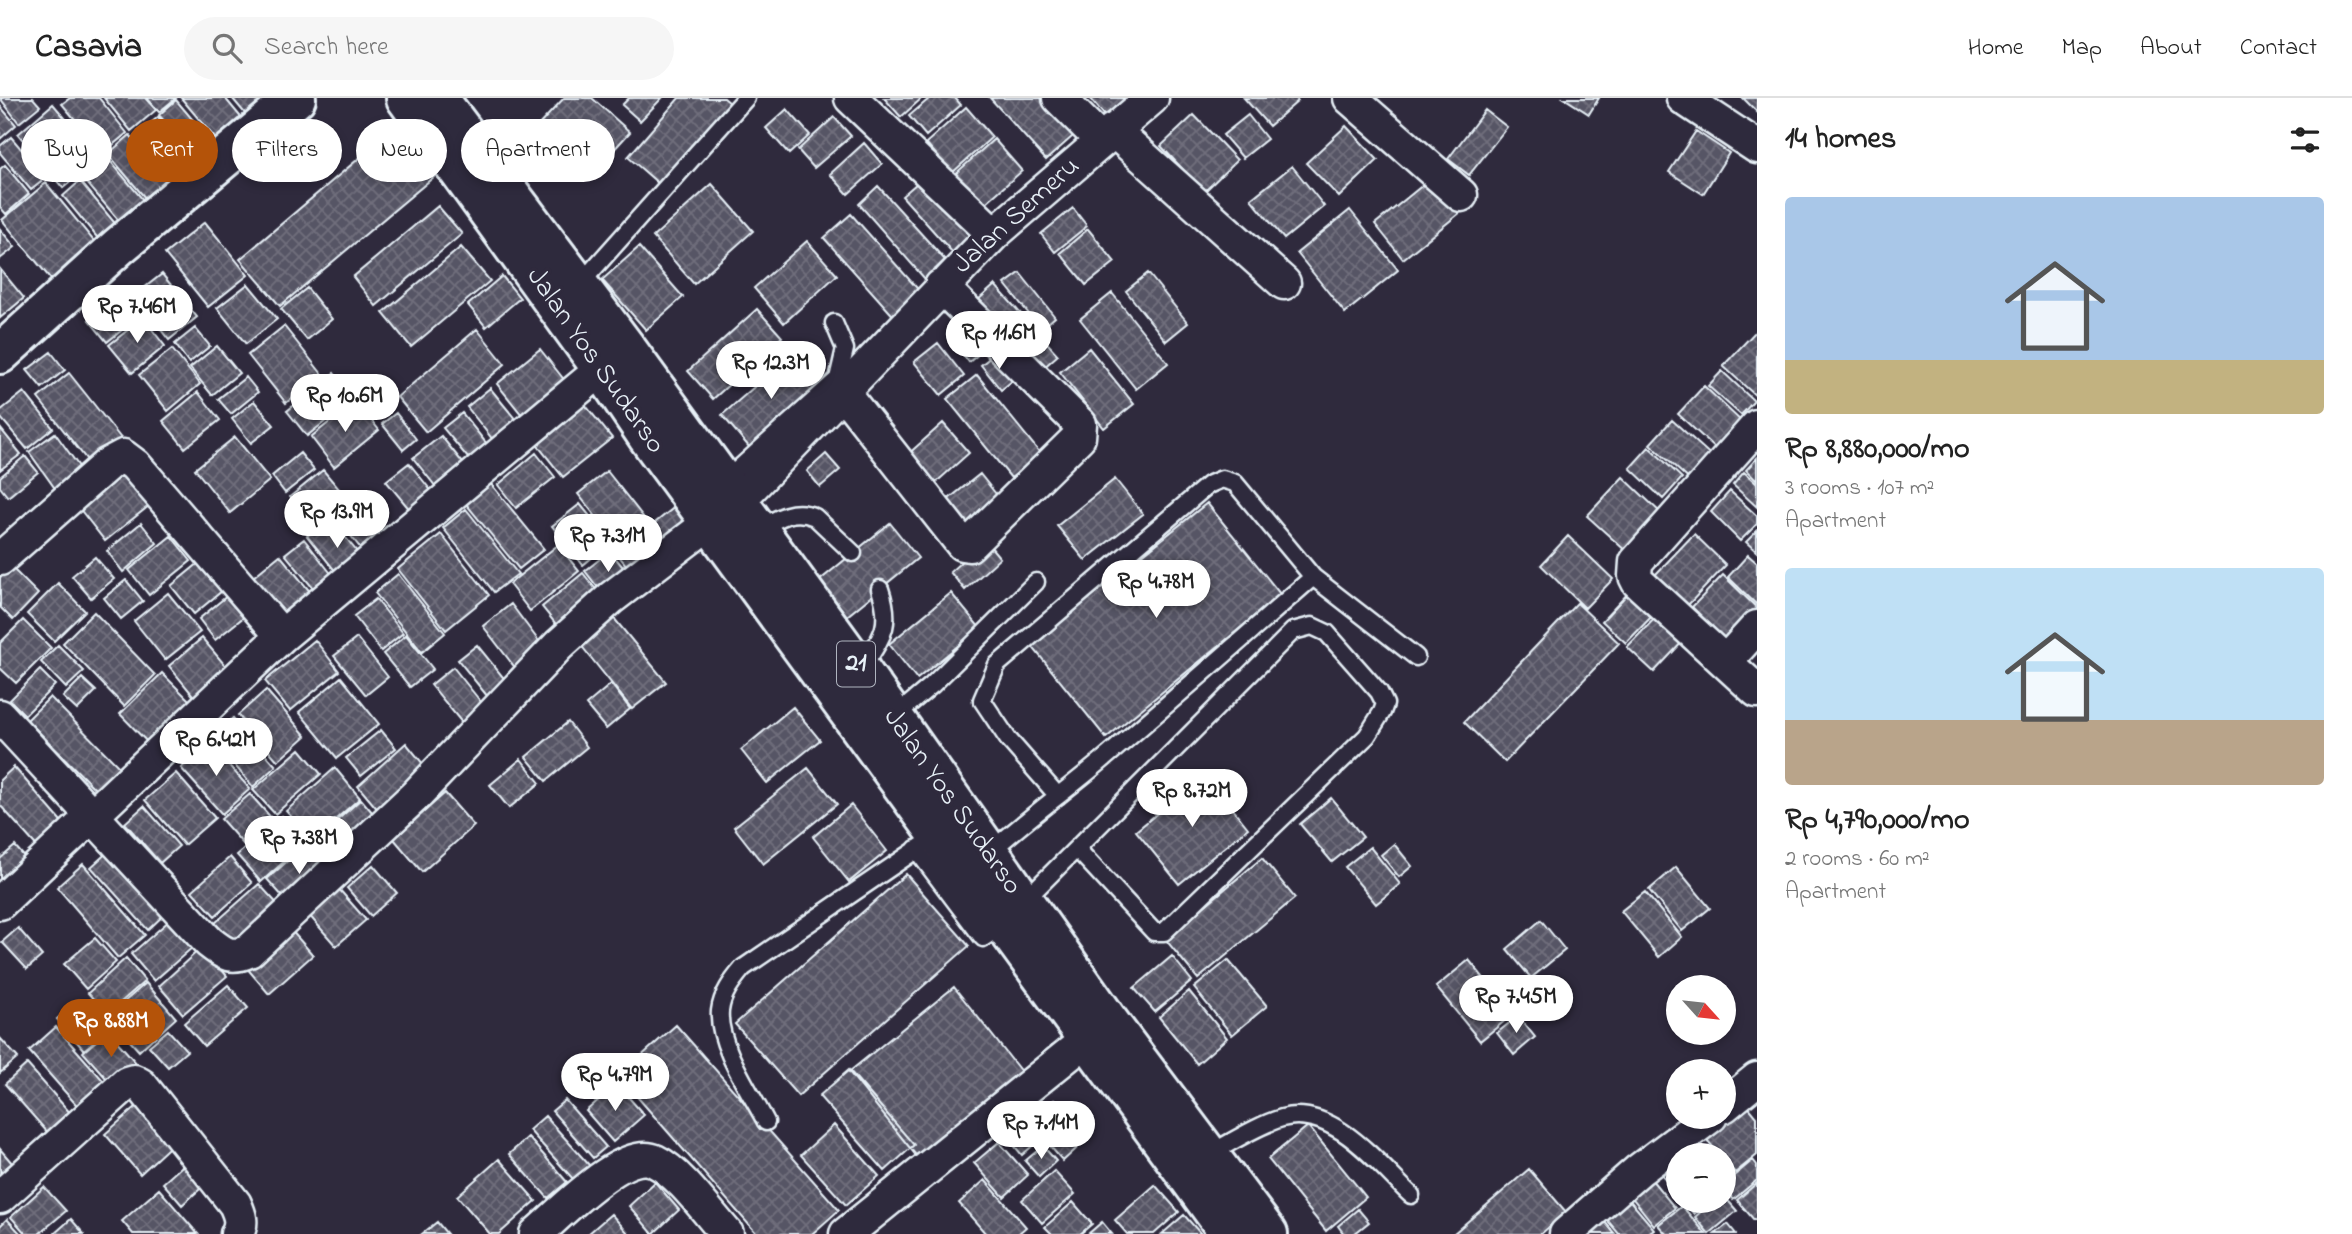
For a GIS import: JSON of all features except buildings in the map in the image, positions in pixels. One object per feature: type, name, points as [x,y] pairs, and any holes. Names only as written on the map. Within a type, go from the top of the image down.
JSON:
[{"type":"main road","points":[[0,354],[118,247],[296,98]]},
{"type":"main road","name":"Jalan Yos Sudarso","points":[[406,98],[444,113],[580,284],[732,516],[927,842],[1013,913]]},
{"type":"main road","name":"Jalan Yos Sudarso","points":[[444,113],[602,369],[647,436],[732,516],[861,671],[989,853],[1013,913],[1097,1031],[1196,1162],[1268,1234]]},
{"type":"main road","name":"Jalan Yos Sudarso","points":[[1196,1162],[1230,1234]]},
{"type":"street","points":[[850,98],[994,234]]},
{"type":"street","points":[[1059,98],[1284,283]]},
{"type":"street","name":"Jalan Semeru","points":[[0,716],[209,942],[225,955],[237,957],[250,951],[405,806],[559,645],[611,598],[732,516],[842,391],[941,286],[994,234],[1152,98]]},
{"type":"street","points":[[1350,98],[1461,195]]},
{"type":"street","points":[[1684,98],[1757,146]]},
{"type":"street","points":[[842,391],[962,544],[969,545],[1079,437],[1080,424],[941,286]]},
{"type":"street","points":[[0,903],[282,636],[602,369]]},
{"type":"street","points":[[1757,426],[1636,562],[1634,569],[1638,582],[1757,691]]},
{"type":"street","points":[[0,559],[108,464],[122,456],[135,464],[282,636]]},
{"type":"street","points":[[1726,661],[1757,627]]},
{"type":"street","points":[[846,1234],[1097,1031]]},
{"type":"street","points":[[1736,1096],[1757,1079]]},
{"type":"street","points":[[0,1197],[127,1083],[134,1082],[141,1085],[235,1204],[240,1216],[237,1234]]},
{"type":"street","points":[[1566,1234],[1639,1170],[1694,1129]]},
{"type":"street","points":[[536,1234],[609,1172],[632,1160],[653,1160],[668,1170],[727,1234]]},
{"type":"lane","points":[[580,284],[746,98]]},
{"type":"lane","points":[[732,516],[838,379],[845,349],[834,323]]},
{"type":"lane","points":[[1058,796],[1008,739],[982,700],[989,678],[1008,656],[1208,485],[1222,479],[1235,483],[1313,577],[1416,657]]},
{"type":"lane","points":[[732,516],[808,514],[815,517],[853,553]]},
{"type":"lane","points":[[989,853],[1313,577]]},
{"type":"lane","points":[[892,718],[932,685],[1036,582]]},
{"type":"lane","points":[[861,671],[886,627],[885,605],[880,589]]},
{"type":"lane","points":[[1013,913],[1293,631],[1312,625],[1327,634],[1379,692],[1384,704],[1382,712],[1367,736],[1164,932],[1154,932],[1077,849]]},
{"type":"lane","points":[[766,1122],[725,1043],[720,1012],[727,988],[743,968],[927,842]]},
{"type":"lane","points":[[1196,1162],[1282,1118],[1302,1116],[1324,1122],[1344,1133],[1412,1195]]}]
